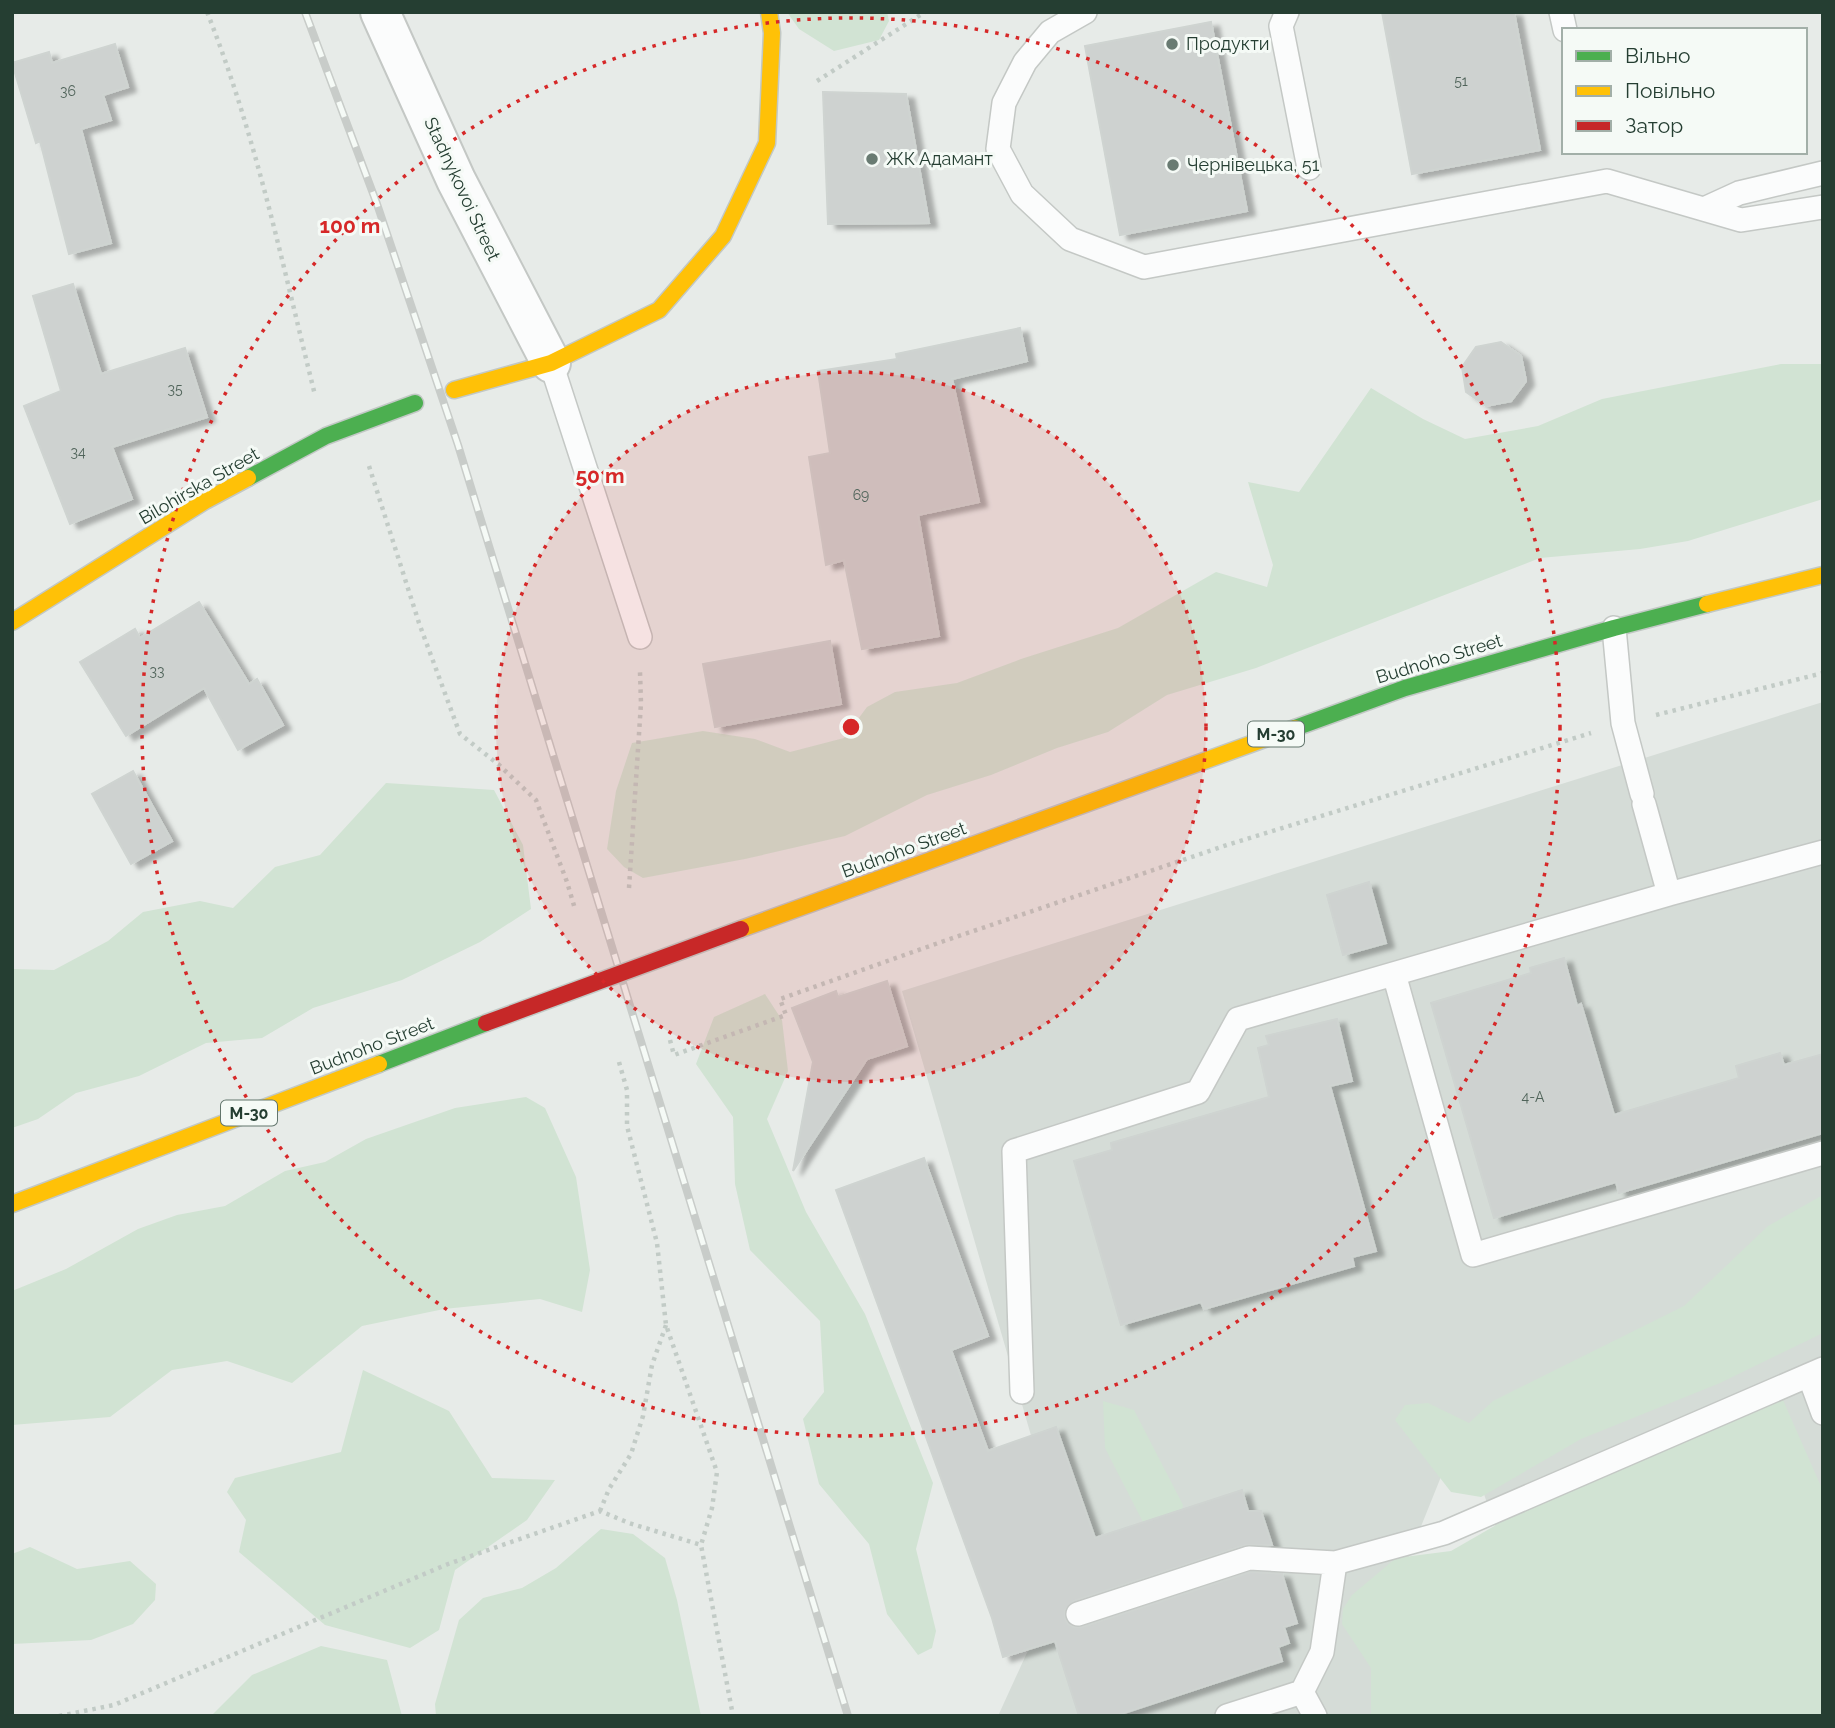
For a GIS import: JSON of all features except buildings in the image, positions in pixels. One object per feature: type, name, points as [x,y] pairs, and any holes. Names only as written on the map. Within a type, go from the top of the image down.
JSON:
[{"type":"main road","points":[[454,390],[551,363],[659,310],[723,236],[767,143],[772,33],[769,12]]},
{"type":"main road","name":"Bilohirska Street","points":[[12,622],[205,501],[326,436],[415,403]]},
{"type":"main road","name":"Budnoho Street","points":[[12,1204],[486,1023],[1405,688],[1614,628],[1823,575]]},
{"type":"street","name":"Stadnykovoi Street","points":[[380,12],[456,180],[551,363]]},
{"type":"lane","points":[[1086,12],[1050,32],[1025,62],[1004,103],[999,149],[1022,194],[1070,239],[1144,267],[1607,181],[1741,220],[1823,207]]},
{"type":"lane","points":[[1287,12],[1281,26],[1309,168]]},
{"type":"lane","points":[[1704,209],[1740,193],[1823,173]]},
{"type":"lane","points":[[551,363],[640,637]]},
{"type":"lane","points":[[415,403],[454,390]]},
{"type":"lane","points":[[1614,628],[1623,723],[1669,894]]},
{"type":"lane","points":[[1022,1392],[1014,1151],[1198,1092],[1238,1019],[1823,852]]},
{"type":"lane","points":[[1394,974],[1473,1255],[1823,1153]]},
{"type":"lane","points":[[1078,1614],[1249,1558],[1335,1563],[1444,1533],[1816,1372],[1823,1413]]},
{"type":"lane","points":[[1227,1716],[1302,1692],[1322,1652],[1335,1563]]},
{"type":"lane","points":[[1302,1692],[1315,1716]]},
{"type":"path","points":[[207,12],[259,172],[326,436]]},
{"type":"path","points":[[813,92],[817,79],[925,12]]},
{"type":"path","points":[[355,425],[419,623],[460,734],[498,764],[536,800],[575,909]]},
{"type":"path","points":[[629,888],[641,703],[640,637]]},
{"type":"path","points":[[670,1040],[674,1055],[786,1015],[780,999],[1227,845],[1623,723],[1823,673]]},
{"type":"path","points":[[619,1062],[627,1090],[626,1126],[657,1243],[666,1325],[717,1472],[712,1508],[701,1545],[733,1716]]},
{"type":"path","points":[[600,1511],[609,1489],[631,1454],[643,1416],[652,1364],[666,1325]]},
{"type":"path","points":[[59,1716],[114,1705],[448,1564],[600,1511],[629,1523],[701,1545]]},
{"type":"shaded area","points":[[1823,702],[1823,1716],[1560,1716],[1461,1427],[1387,1611],[1417,1716],[998,1716],[1068,1563],[902,991]]},
{"type":"green space","points":[[787,12],[887,12],[889,21],[879,40],[834,51],[799,29]]},
{"type":"green space","points":[[1781,364],[1823,364],[1823,499],[1688,541],[1640,549],[1540,558],[1256,668],[1167,695],[1108,732],[1057,748],[991,775],[927,795],[845,836],[745,859],[643,878],[624,867],[607,849],[616,791],[632,743],[703,731],[755,739],[790,752],[844,738],[867,707],[895,692],[957,683],[1118,628],[1216,572],[1267,587],[1273,565],[1248,482],[1299,492],[1371,388],[1423,419],[1465,439],[1538,426],[1602,399]]},
{"type":"green space","points":[[386,783],[494,790],[523,845],[531,909],[480,942],[402,980],[313,1008],[262,1038],[206,1043],[139,1076],[76,1093],[38,1119],[12,1128],[12,969],[54,970],[108,941],[143,912],[200,901],[233,908],[275,867],[320,855]]},
{"type":"green space","points":[[765,994],[782,1020],[788,1071],[767,1119],[806,1212],[865,1314],[933,1483],[916,1549],[936,1631],[932,1648],[918,1655],[887,1614],[869,1544],[819,1484],[803,1419],[824,1392],[820,1321],[750,1250],[735,1184],[733,1117],[696,1064],[714,1017]]},
{"type":"green space","points":[[526,1097],[545,1108],[576,1177],[590,1270],[582,1312],[540,1299],[444,1309],[362,1326],[292,1383],[227,1361],[172,1370],[110,1417],[12,1425],[12,1291],[66,1269],[138,1229],[177,1215],[225,1206],[285,1171],[325,1162],[366,1139],[455,1108]]},
{"type":"green space","points":[[1823,1195],[1823,1333],[1720,1383],[1581,1439],[1481,1497],[1451,1492],[1395,1420],[1405,1405],[1428,1403],[1469,1423],[1493,1401],[1684,1306],[1768,1226]]},
{"type":"green space","points":[[363,1370],[449,1411],[492,1478],[555,1480],[527,1520],[455,1570],[439,1630],[410,1648],[325,1625],[239,1552],[246,1520],[227,1492],[235,1478],[341,1452]]},
{"type":"green space","points":[[1783,1400],[1823,1491],[1823,1716],[1371,1716],[1371,1668],[1342,1624],[1343,1609],[1352,1595],[1396,1558],[1451,1551],[1642,1441]]},
{"type":"green space","points":[[1103,1401],[1134,1410],[1183,1505],[1181,1515],[1145,1526],[1105,1448]]},
{"type":"green space","points":[[601,1529],[633,1534],[665,1558],[677,1600],[701,1716],[436,1716],[435,1704],[459,1620],[483,1598],[522,1588],[556,1568]]},
{"type":"green space","points":[[30,1547],[77,1569],[130,1561],[156,1584],[155,1600],[133,1624],[91,1640],[12,1644],[12,1554]]},
{"type":"green space","points":[[321,1646],[387,1660],[402,1716],[211,1716],[252,1675]]},
{"type":"railway","points":[[305,12],[377,204],[458,445],[848,1716]]},
{"type":"traffic: fast","points":[[248,478],[326,436],[415,403]]},
{"type":"traffic: fast","points":[[1295,728],[1405,688],[1707,604]]},
{"type":"traffic: fast","points":[[379,1064],[486,1023]]},
{"type":"traffic: slow","points":[[454,390],[551,363],[659,310],[723,236],[767,143],[772,33],[769,12]]},
{"type":"traffic: slow","points":[[12,622],[205,501],[248,478]]},
{"type":"traffic: slow","points":[[1707,604],[1823,575]]},
{"type":"traffic: slow","points":[[741,929],[1295,728]]},
{"type":"traffic: slow","points":[[12,1204],[379,1064]]},
{"type":"traffic: jam","points":[[486,1023],[741,929]]},
{"type":"place","name":"Продукти","points":[[1172,44]]},
{"type":"place","name":"ЖК Адамант","points":[[872,159]]},
{"type":"place","name":"Чернівецька, 51","points":[[1173,165]]}]
